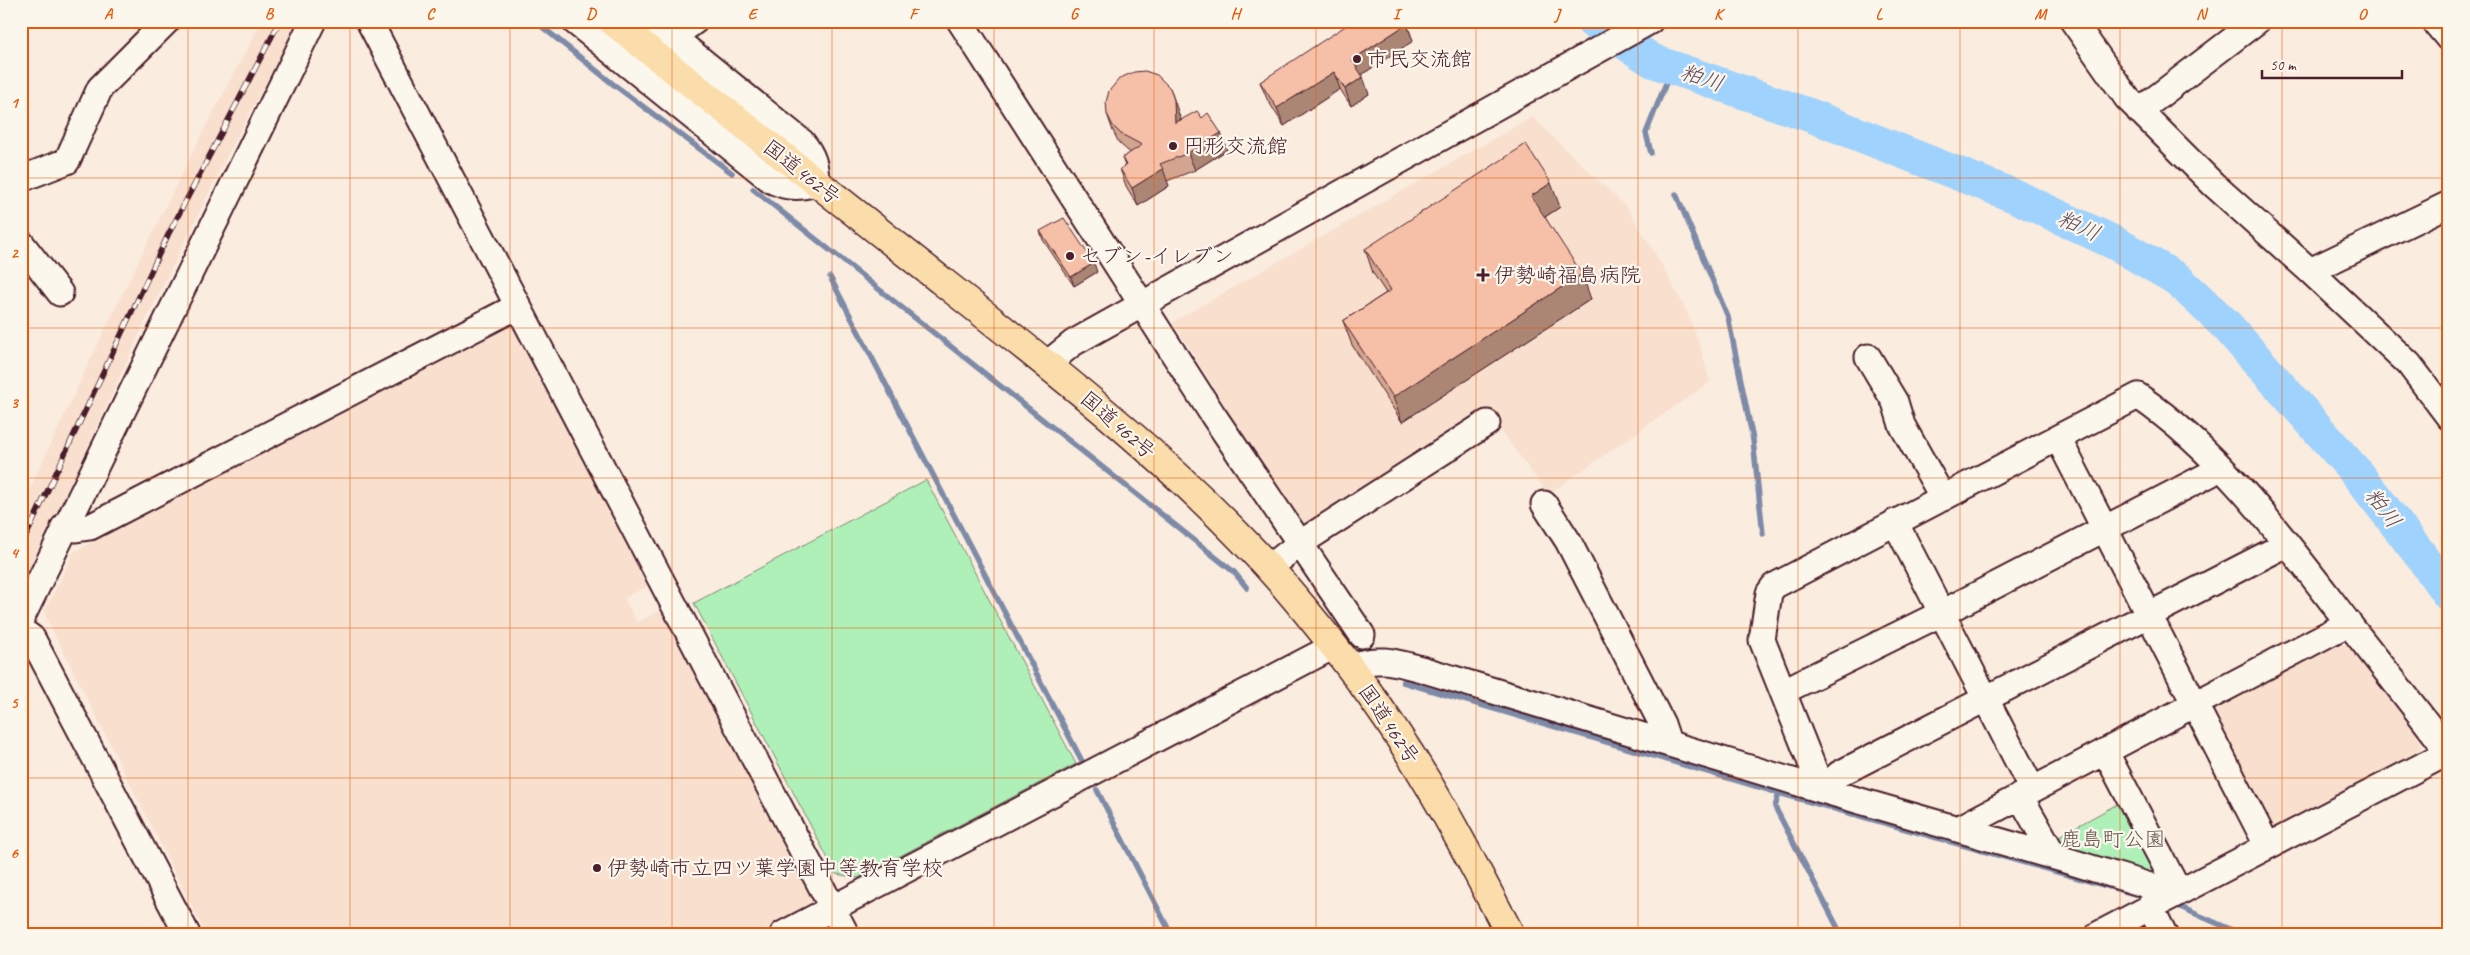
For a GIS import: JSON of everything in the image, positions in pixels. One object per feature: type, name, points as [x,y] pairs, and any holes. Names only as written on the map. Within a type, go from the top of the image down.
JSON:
[{"type":"highway","name":"国道462号","points":[[612,21],[1047,364],[1187,487],[1269,568],[1342,656],[1401,740],[1430,787],[1510,934]]},
{"type":"street","points":[[21,179],[67,161],[100,88],[167,21]]},
{"type":"street","points":[[21,619],[64,527],[313,21]]},
{"type":"street","points":[[369,21],[846,934]]},
{"type":"street","points":[[574,21],[771,180],[788,187],[799,188],[816,183],[816,171],[812,153],[802,142],[653,21]]},
{"type":"street","points":[[672,37],[695,21]]},
{"type":"street","points":[[960,21],[1142,305],[1299,544],[1362,635]]},
{"type":"street","points":[[1047,364],[1073,343],[1650,21]]},
{"type":"street","points":[[2073,21],[2127,98],[2139,111],[2213,184],[2310,270],[2409,364],[2449,417]]},
{"type":"street","points":[[2139,111],[2257,21]]},
{"type":"street","points":[[2434,21],[2449,40]]},
{"type":"street","points":[[2310,270],[2449,204]]},
{"type":"street","points":[[21,242],[60,293]]},
{"type":"street","points":[[64,527],[76,530],[90,527],[518,306]]},
{"type":"street","points":[[1868,357],[1895,402],[1902,425],[1943,498]]},
{"type":"street","points":[[1822,790],[1762,640],[1769,593],[1774,586],[2138,396],[2156,408],[2244,491],[2448,752],[2099,934]]},
{"type":"street","points":[[1269,568],[1299,544],[1487,423]]},
{"type":"street","points":[[2058,438],[2267,845]]},
{"type":"street","points":[[1784,691],[1942,613],[2210,474],[2219,466]]},
{"type":"street","points":[[1544,504],[1568,541],[1662,724],[1668,742]]},
{"type":"street","points":[[1895,522],[1986,698],[2054,856]]},
{"type":"street","points":[[1822,790],[1839,774],[2287,544]]},
{"type":"street","points":[[1960,828],[2348,623]]},
{"type":"street","points":[[21,630],[32,638],[187,934]]},
{"type":"street","points":[[783,934],[1342,656],[1400,663],[1668,742],[1822,790],[1960,828],[2150,886],[2164,899]]},
{"type":"street","points":[[2105,751],[2164,899],[2164,934]]},
{"type":"shaded area","points":[[262,21],[298,21],[228,154],[144,324],[21,592],[21,508],[105,329],[203,132]]},
{"type":"shaded area","points":[[1532,117],[1627,208],[1659,260],[1687,312],[1700,346],[1710,382],[1548,494],[1488,413],[1302,530],[1173,322]]},
{"type":"shaded area","points":[[505,323],[516,324],[651,584],[624,598],[637,623],[664,609],[813,894],[814,903],[756,934],[206,934],[44,613],[74,552]]},
{"type":"shaded area","points":[[2334,642],[2348,646],[2422,739],[2419,755],[2282,828],[2265,827],[2208,716],[2214,702]]},
{"type":"green space","points":[[926,480],[1076,764],[858,878],[836,874],[694,603]]},
{"type":"green space","name":"鹿島町公園","points":[[2123,801],[2160,867],[2152,878],[2056,850],[2050,841]]},
{"type":"building","points":[[1353,21],[1405,21],[1407,24],[1352,60],[1363,77],[1345,89],[1334,72],[1277,108],[1260,82]]},
{"type":"building","name":"円形交流館","points":[[1145,71],[1157,75],[1170,88],[1174,100],[1175,123],[1197,111],[1202,118],[1208,113],[1221,133],[1188,153],[1160,164],[1163,169],[1132,188],[1120,169],[1126,165],[1122,158],[1142,145],[1121,134],[1113,126],[1107,114],[1106,102],[1109,91],[1120,78],[1134,72]]},
{"type":"building","points":[[1526,144],[1551,183],[1531,196],[1582,274],[1393,397],[1343,321],[1391,290],[1365,249]]},
{"type":"building","name":"セブン-イレブン","points":[[1064,218],[1094,263],[1071,277],[1040,231]]},
{"type":"waterway","points":[[535,21],[613,84],[732,173]]},
{"type":"waterway","name":"粕川","points":[[1592,21],[1653,61],[1812,116],[2017,197],[2117,244],[2177,279],[2227,326],[2354,470],[2449,595]]},
{"type":"waterway","points":[[1651,153],[1646,133],[1672,68]]},
{"type":"waterway","points":[[753,189],[1234,572],[1247,588]]},
{"type":"waterway","points":[[1676,194],[1728,317],[1753,440],[1763,534]]},
{"type":"waterway","points":[[830,277],[1083,763]]},
{"type":"waterway","points":[[1403,682],[1779,793],[2135,894]]},
{"type":"waterway","points":[[1097,790],[1171,934]]},
{"type":"waterway","points":[[1779,793],[1775,807],[1841,934]]},
{"type":"waterway","points":[[2178,906],[2241,934]]},
{"type":"railway","points":[[21,547],[168,235],[280,21]]},
{"type":"place","name":"市民交流館","points":[[1357,59]]},
{"type":"place","name":"円形交流館","points":[[1173,146]]},
{"type":"place","name":"セブン-イレブン","points":[[1070,256]]},
{"type":"place","name":"伊勢崎福島病院","points":[[1483,275]]},
{"type":"place","name":"伊勢崎市立四ツ葉学園中等教育学校","points":[[597,868]]}]
